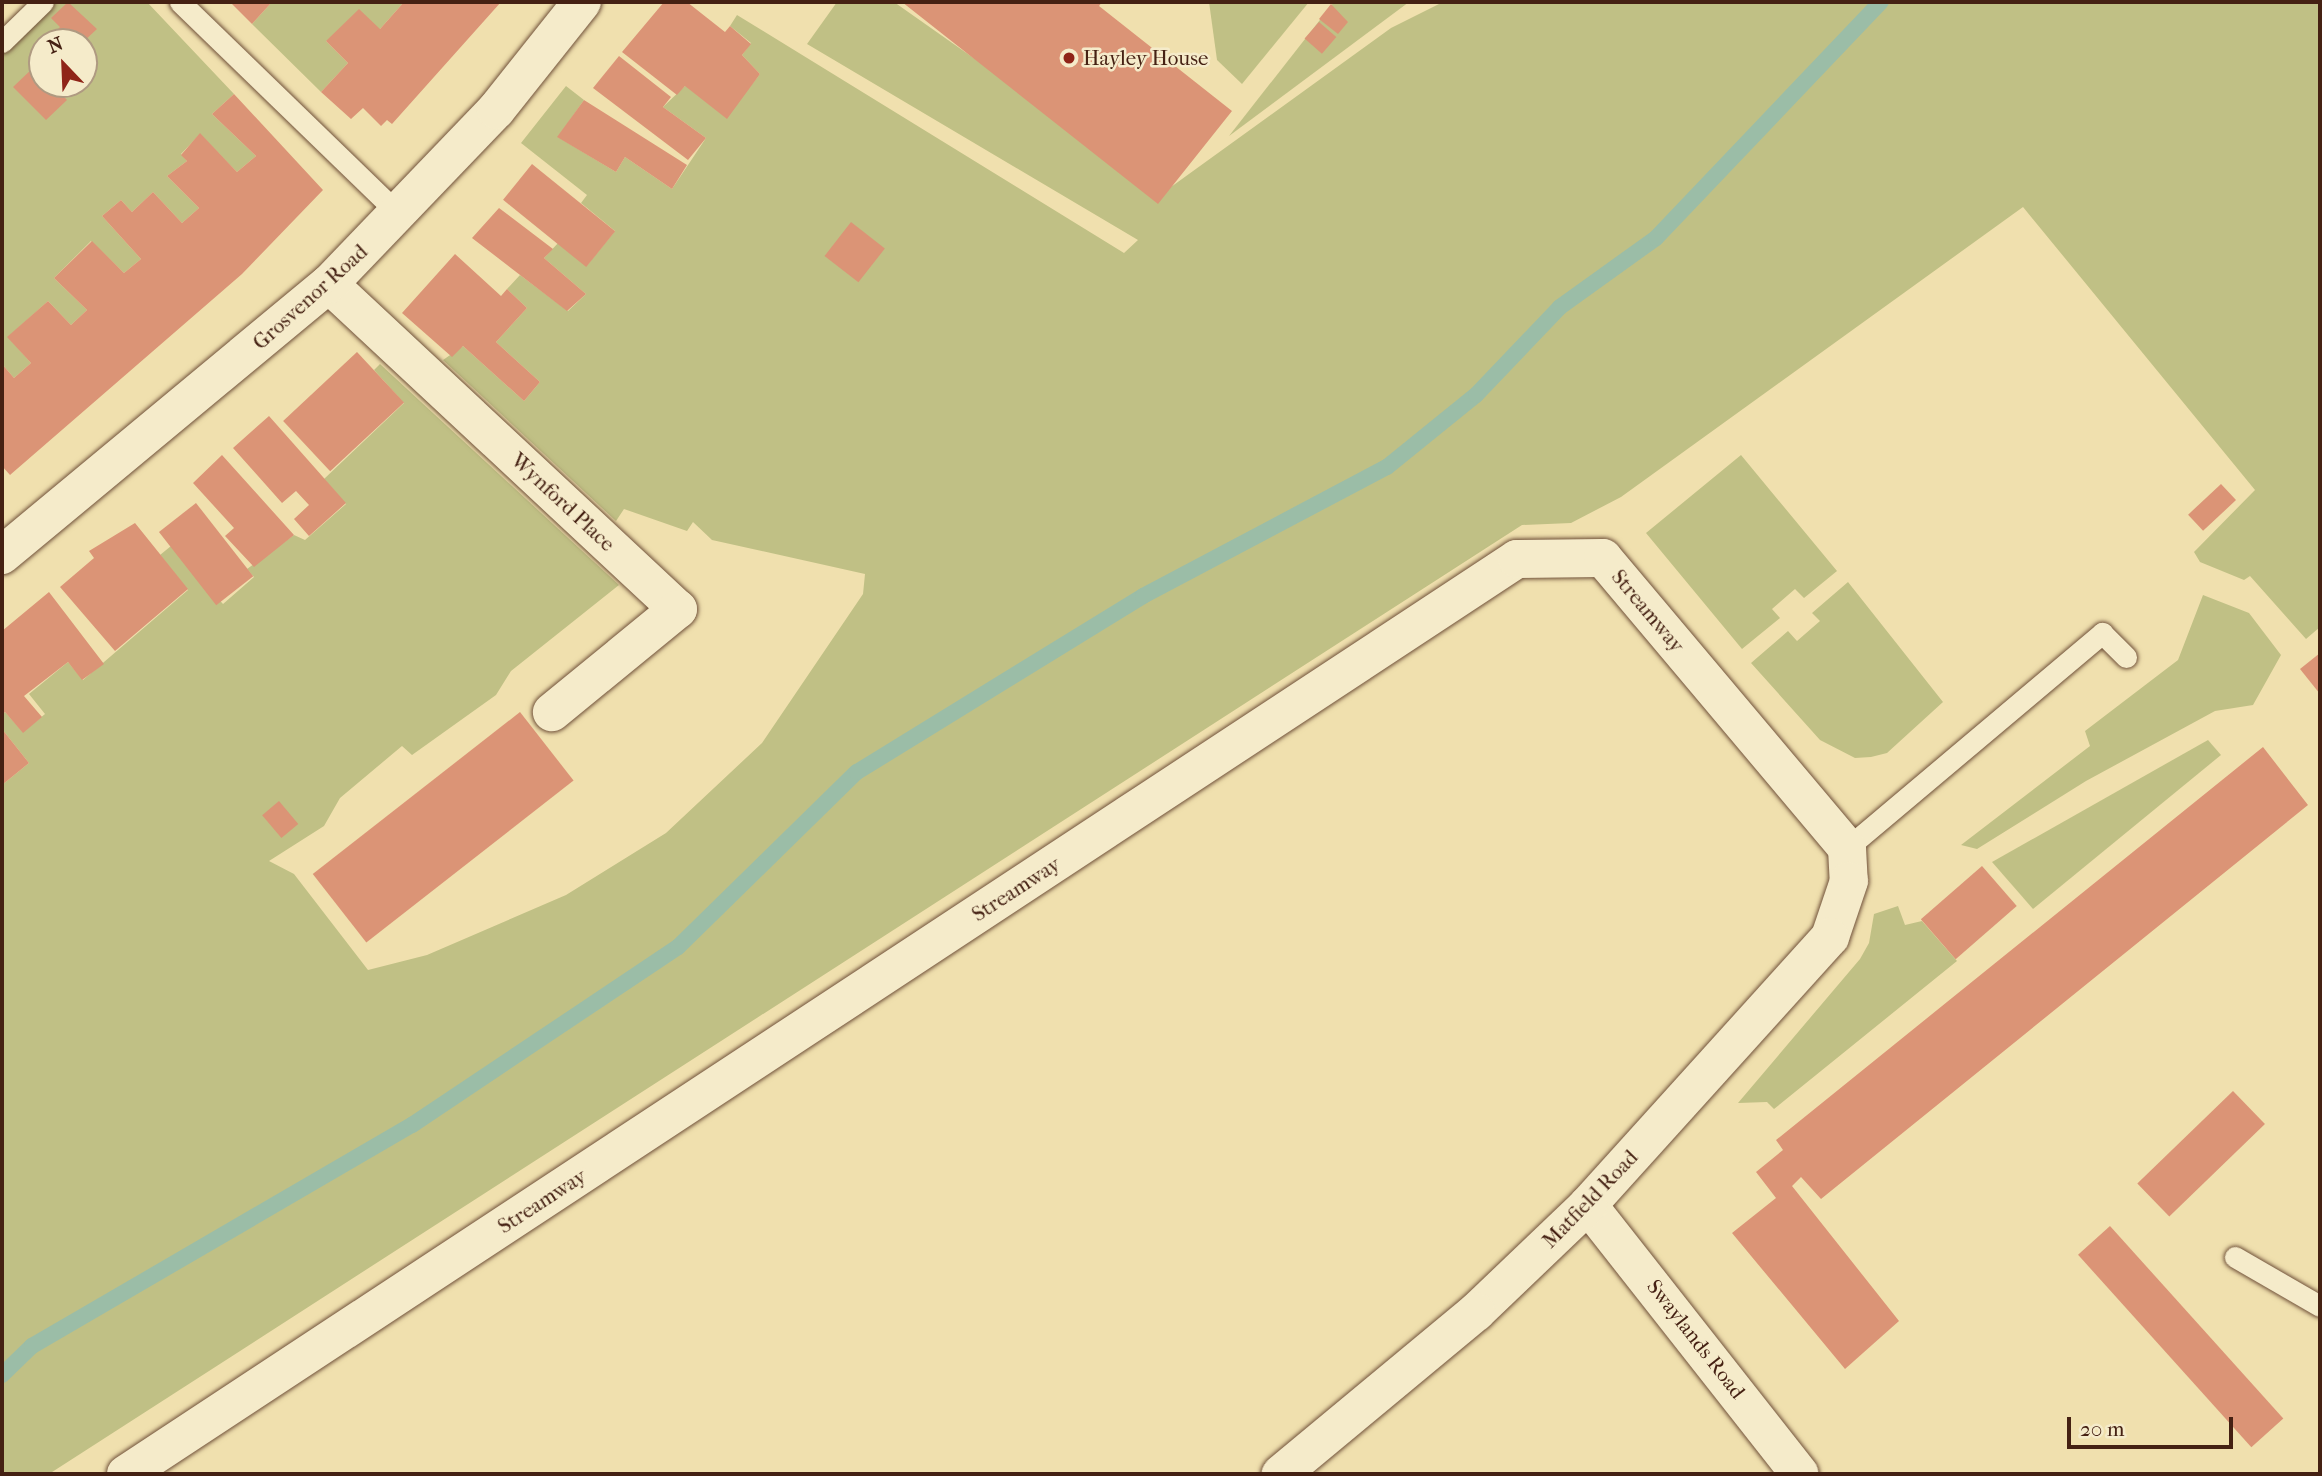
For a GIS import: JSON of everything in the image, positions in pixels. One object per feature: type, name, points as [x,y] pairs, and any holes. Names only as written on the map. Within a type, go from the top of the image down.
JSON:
[{"type":"street","name":"Grosvenor Road","points":[[2,555],[329,284],[496,110],[582,2]]},
{"type":"street","name":"Wynford Place","points":[[329,284],[678,609],[552,712]]},
{"type":"street","name":"Streamway","points":[[126,1474],[1517,559],[1603,558],[1848,864]]},
{"type":"street","name":"Matfield Road","points":[[1282,1474],[1476,1312],[1588,1205],[1829,937],[1848,864]]},
{"type":"street","name":"Swaylands Road","points":[[1588,1205],[1800,1474]]},
{"type":"lane","points":[[2,42],[43,2]]},
{"type":"lane","points":[[188,5],[398,213]]},
{"type":"lane","points":[[1848,864],[2102,633],[2126,657]]},
{"type":"lane","points":[[2235,1256],[2320,1306]]},
{"type":"green space","points":[[55,2],[147,2],[234,94],[212,114],[256,156],[237,172],[200,134],[181,154],[187,161],[167,176],[199,208],[182,223],[153,192],[132,212],[121,200],[102,216],[141,259],[124,273],[91,241],[54,278],[87,310],[71,325],[48,301],[8,337],[31,363],[14,378],[2,364],[2,55],[28,29],[28,98],[98,98],[98,28],[29,28]]},
{"type":"green space","points":[[272,2],[404,2],[380,29],[326,41],[348,63],[321,92],[252,24]]},
{"type":"green space","points":[[837,2],[894,2],[1164,192],[1391,28],[1443,2],[2320,2],[2320,627],[2306,639],[2250,576],[2244,580],[2200,562],[2194,552],[2255,490],[2023,207],[1621,497],[1571,523],[1522,525],[49,1474],[2,1474],[2,785],[29,763],[2,729],[2,715],[5,712],[23,732],[45,714],[29,694],[68,662],[83,680],[188,590],[160,555],[171,546],[223,604],[254,577],[247,569],[294,535],[305,540],[346,504],[324,479],[404,403],[374,370],[380,364],[619,585],[511,671],[496,695],[412,755],[402,746],[340,798],[324,826],[269,861],[294,874],[368,970],[427,955],[566,895],[666,833],[762,743],[863,594],[865,574],[712,540],[693,522],[687,531],[624,509],[616,521],[443,360],[463,346],[524,401],[540,382],[496,342],[527,308],[507,289],[520,275],[568,311],[586,294],[544,258],[559,242],[588,264],[615,231],[581,203],[587,195],[521,143],[566,86],[584,100],[558,137],[616,172],[625,157],[672,189],[706,138],[663,107],[685,86],[745,93],[760,74],[742,55],[751,43],[730,26],[737,15],[1124,253],[1138,240],[807,44]]},
{"type":"green space","points":[[1209,2],[1309,2],[1242,84],[1217,60]]},
{"type":"green space","points":[[1334,2],[1409,2],[1229,136]]},
{"type":"green space","points":[[1741,455],[1837,571],[1804,598],[1795,589],[1772,609],[1780,618],[1742,649],[1646,533]]},
{"type":"green space","points":[[1848,582],[1943,702],[1887,753],[1871,757],[1855,758],[1820,740],[1751,663],[1788,631],[1797,641],[1820,621],[1812,613]]},
{"type":"green space","points":[[2203,595],[2249,613],[2281,655],[2253,705],[2215,711],[2086,781],[1977,849],[1961,845],[2090,746],[2085,731],[2178,660]]},
{"type":"green space","points":[[2208,740],[2221,755],[2033,909],[1992,862]]},
{"type":"green space","points":[[1898,906],[1905,925],[1922,921],[1957,961],[1774,1109],[1767,1102],[1738,1103],[1860,959],[1869,943],[1874,914]]},
{"type":"building","points":[[68,2],[96,28],[59,28],[51,18]]},
{"type":"building","points":[[230,2],[272,2],[252,24]]},
{"type":"building","points":[[404,2],[501,2],[392,124],[387,120],[381,126],[363,108],[351,119],[321,92],[348,63],[326,41],[359,9],[380,29]]},
{"type":"building","points":[[664,2],[687,2],[725,32],[730,26],[751,44],[742,55],[760,74],[727,119],[685,86],[677,95],[622,52]]},
{"type":"building","name":"Hayley House","points":[[902,2],[1102,2],[1099,6],[1232,111],[1158,204]]},
{"type":"building","points":[[1331,4],[1348,22],[1338,34],[1319,19]]},
{"type":"building","points":[[1319,22],[1336,37],[1322,54],[1305,39]]},
{"type":"building","points":[[619,56],[671,97],[663,107],[706,138],[688,160],[593,88]]},
{"type":"building","points":[[28,73],[28,98],[67,100],[46,120],[13,87]]},
{"type":"building","points":[[234,94],[323,190],[242,274],[10,475],[2,466],[2,364],[14,378],[31,363],[7,337],[48,301],[71,325],[87,310],[54,278],[92,241],[124,273],[141,259],[102,216],[121,200],[132,212],[153,192],[182,223],[199,208],[167,176],[187,161],[181,155],[200,133],[237,172],[256,156],[212,114]]},
{"type":"building","points":[[584,100],[687,165],[672,189],[625,157],[616,172],[557,137]]},
{"type":"building","points":[[532,164],[615,231],[586,267],[503,200]]},
{"type":"building","points":[[499,208],[553,249],[544,258],[586,294],[567,311],[472,238]]},
{"type":"building","points":[[851,222],[885,248],[858,282],[825,256]]},
{"type":"building","points":[[455,254],[501,296],[507,289],[527,308],[496,342],[540,382],[524,401],[463,346],[452,357],[402,313]]},
{"type":"building","points":[[357,352],[404,402],[330,471],[283,421]]},
{"type":"building","points":[[269,416],[346,503],[309,536],[294,519],[309,505],[296,491],[282,503],[233,448]]},
{"type":"building","points":[[222,455],[294,535],[254,567],[225,536],[234,528],[193,483]]},
{"type":"building","points":[[2221,484],[2236,500],[2203,531],[2188,515]]},
{"type":"building","points":[[196,503],[253,576],[216,605],[159,532]]},
{"type":"building","points":[[135,523],[188,589],[115,651],[60,587],[94,558],[89,551]]},
{"type":"building","points":[[49,592],[104,664],[82,680],[68,662],[24,696],[42,717],[23,733],[5,712],[2,715],[2,631]]},
{"type":"building","points":[[2320,653],[2320,694],[2300,669]]},
{"type":"building","points":[[520,712],[574,781],[366,942],[313,874]]},
{"type":"building","points":[[2,729],[29,763],[2,785]]},
{"type":"building","points":[[2263,747],[2308,805],[1821,1199],[1801,1177],[1792,1186],[1899,1321],[1845,1369],[1732,1233],[1776,1198],[1756,1172],[1783,1150],[1776,1140]]},
{"type":"building","points":[[279,801],[298,824],[281,838],[262,815]]},
{"type":"building","points":[[1982,866],[2017,906],[1956,959],[1921,919]]},
{"type":"building","points":[[2233,1091],[2265,1124],[2169,1216],[2137,1183]]},
{"type":"building","points":[[2110,1226],[2283,1418],[2251,1447],[2078,1255]]},
{"type":"waterway","points":[[2,1375],[32,1346],[412,1125],[678,947],[857,772],[1143,596],[1387,467],[1476,395],[1560,307],[1656,238],[1881,2]]},
{"type":"place","name":"Hayley House","points":[[1069,58]]}]
